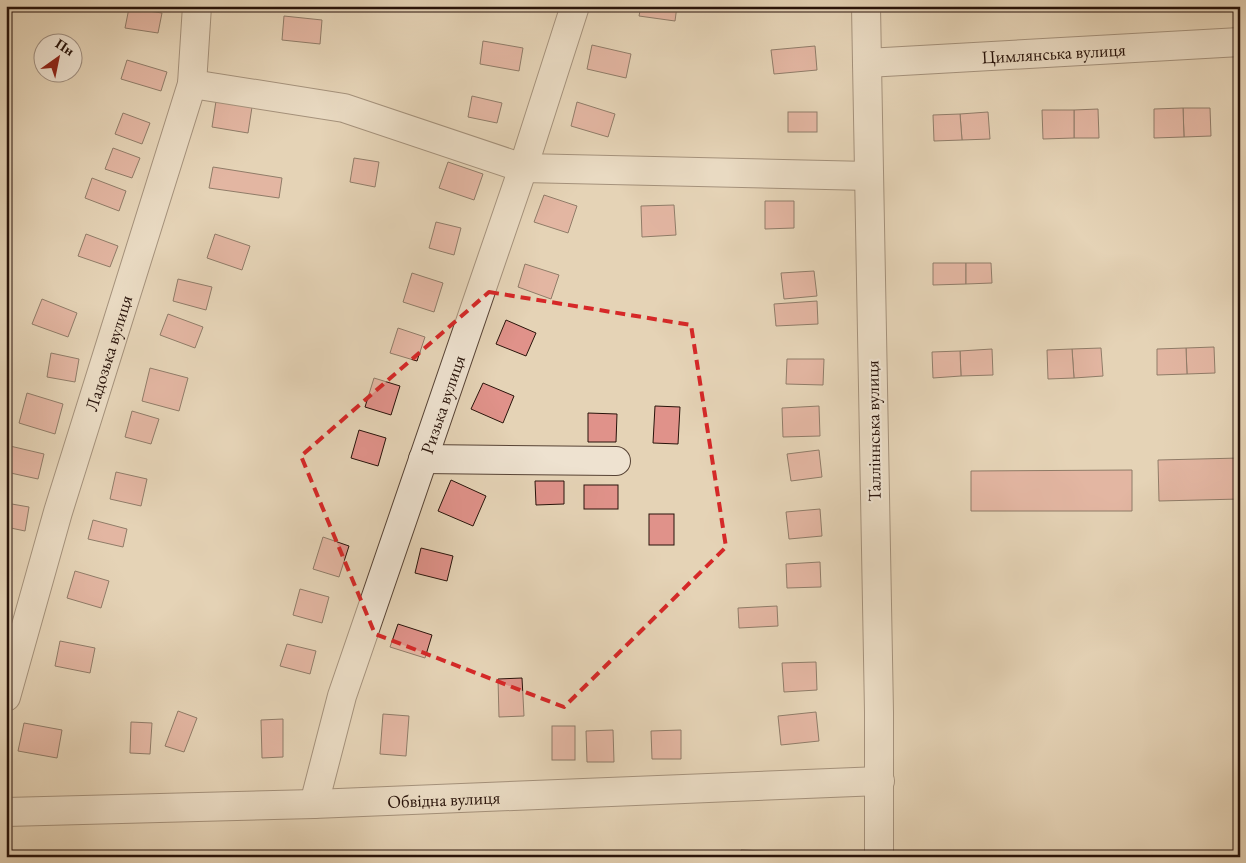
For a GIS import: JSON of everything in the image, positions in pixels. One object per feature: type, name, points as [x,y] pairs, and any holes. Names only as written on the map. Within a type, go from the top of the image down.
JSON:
[{"type":"street","name":"Ладозька вулиця","points":[[6,697],[58,512],[192,84],[197,6]]},
{"type":"street","name":"Ризька вулиця","points":[[314,804],[342,696],[523,168],[575,6]]},
{"type":"street","name":"Талліннська вулиця","points":[[866,6],[880,781],[879,857]]},
{"type":"street","name":"Цимлянська вулиця","points":[[867,63],[1240,42]]},
{"type":"street","points":[[192,84],[344,108],[523,168],[869,176]]},
{"type":"street","points":[[423,459],[616,461]]},
{"type":"street","name":"Обвідна вулиця","points":[[6,812],[314,804],[880,781]]},
{"type":"highlighted area","points":[[489,292],[691,325],[726,547],[564,707],[375,634],[301,456]]},
{"type":"building","points":[[234,6],[278,6],[277,11]]},
{"type":"building","points":[[641,6],[677,6],[675,21],[639,16]]},
{"type":"building","points":[[773,6],[815,6],[816,8],[773,11]]},
{"type":"building","points":[[129,8],[162,13],[158,33],[125,28]]},
{"type":"building","points":[[284,16],[322,20],[320,44],[282,40]]},
{"type":"building","points":[[483,41],[523,48],[519,71],[480,64]]},
{"type":"building","points":[[592,45],[631,54],[626,78],[587,69]]},
{"type":"building","points":[[815,46],[817,70],[774,74],[771,50]]},
{"type":"building","points":[[127,60],[167,72],[161,91],[121,79]]},
{"type":"building","points":[[472,96],[502,103],[497,123],[468,117]]},
{"type":"building","points":[[216,101],[252,107],[248,133],[212,127]]},
{"type":"building","points":[[577,102],[615,114],[608,137],[571,126]]},
{"type":"building","points":[[1183,108],[1210,108],[1211,136],[1184,137]]},
{"type":"building","points":[[1183,108],[1184,137],[1154,138],[1154,109]]},
{"type":"building","points":[[1098,109],[1099,138],[1074,138],[1074,110]]},
{"type":"building","points":[[1042,110],[1074,110],[1074,138],[1043,139]]},
{"type":"building","points":[[788,112],[817,112],[817,132],[788,132]]},
{"type":"building","points":[[988,112],[990,139],[962,140],[960,114]]},
{"type":"building","points":[[123,113],[150,123],[142,144],[115,134]]},
{"type":"building","points":[[960,114],[962,140],[934,141],[933,115]]},
{"type":"building","points":[[113,148],[140,158],[132,178],[105,169]]},
{"type":"building","points":[[354,158],[379,162],[375,187],[350,182]]},
{"type":"building","points":[[448,162],[483,174],[474,200],[439,188]]},
{"type":"building","points":[[213,167],[282,178],[279,198],[209,188]]},
{"type":"building","points":[[92,178],[126,191],[119,211],[85,198]]},
{"type":"building","points":[[544,195],[577,206],[568,233],[534,222]]},
{"type":"building","points":[[765,201],[794,201],[794,228],[765,229]]},
{"type":"building","points":[[674,205],[676,235],[642,237],[641,206]]},
{"type":"building","points":[[436,222],[461,228],[454,255],[429,248]]},
{"type":"building","points":[[86,234],[118,246],[110,267],[78,256]]},
{"type":"building","points":[[215,234],[250,246],[242,270],[207,258]]},
{"type":"building","points":[[933,263],[966,263],[966,284],[933,285]]},
{"type":"building","points":[[966,263],[991,263],[992,283],[966,284]]},
{"type":"building","points":[[525,264],[559,275],[551,299],[518,287]]},
{"type":"building","points":[[814,271],[817,296],[784,299],[781,273]]},
{"type":"building","points":[[412,273],[443,283],[434,312],[403,302]]},
{"type":"building","points":[[178,279],[212,287],[206,310],[173,301]]},
{"type":"building","points":[[42,299],[77,313],[68,337],[32,324]]},
{"type":"building","points":[[817,301],[818,324],[776,326],[774,304]]},
{"type":"building","points":[[168,314],[203,327],[195,348],[160,335]]},
{"type":"building","points":[[506,320],[536,333],[526,356],[496,344]]},
{"type":"building","points":[[398,328],[425,337],[417,361],[390,353]]},
{"type":"building","points":[[1214,347],[1215,373],[1187,374],[1186,348]]},
{"type":"building","points":[[1101,348],[1103,376],[1074,378],[1072,349]]},
{"type":"building","points":[[1186,348],[1187,374],[1157,375],[1157,349]]},
{"type":"building","points":[[992,349],[993,375],[961,376],[960,351]]},
{"type":"building","points":[[1072,349],[1074,378],[1048,379],[1047,350]]},
{"type":"building","points":[[960,351],[961,376],[933,378],[932,352]]},
{"type":"building","points":[[51,353],[79,359],[75,382],[47,377]]},
{"type":"building","points":[[787,359],[824,359],[823,385],[786,384]]},
{"type":"building","points":[[150,368],[188,378],[179,411],[142,401]]},
{"type":"building","points":[[374,378],[400,386],[391,415],[365,407]]},
{"type":"building","points":[[483,383],[514,396],[503,423],[471,409]]},
{"type":"building","points":[[27,393],[63,404],[55,434],[19,423]]},
{"type":"building","points":[[655,406],[680,407],[678,444],[653,443]]},
{"type":"building","points":[[819,406],[820,436],[783,437],[782,408]]},
{"type":"building","points":[[132,411],[159,419],[151,444],[125,437]]},
{"type":"building","points":[[588,413],[617,414],[616,442],[588,442]]},
{"type":"building","points":[[359,430],[386,438],[378,466],[351,458]]},
{"type":"building","points":[[10,446],[44,454],[38,479],[6,472],[6,461]]},
{"type":"building","points":[[819,450],[822,477],[791,481],[787,454]]},
{"type":"building","points":[[1240,458],[1240,499],[1159,501],[1158,460]]},
{"type":"building","points":[[1132,470],[1132,511],[971,511],[971,471]]},
{"type":"building","points":[[116,472],[147,479],[141,506],[110,499]]},
{"type":"building","points":[[451,480],[486,496],[473,526],[438,511]]},
{"type":"building","points":[[535,481],[564,481],[564,504],[536,505]]},
{"type":"building","points":[[584,485],[618,485],[618,509],[584,509]]},
{"type":"building","points":[[6,503],[29,507],[25,531],[6,527]]},
{"type":"building","points":[[820,509],[822,536],[789,539],[786,512]]},
{"type":"building","points":[[649,514],[674,514],[674,545],[649,545]]},
{"type":"building","points":[[93,520],[127,529],[123,547],[88,539]]},
{"type":"building","points":[[323,537],[349,546],[339,577],[313,569]]},
{"type":"building","points":[[421,548],[453,556],[447,581],[415,573]]},
{"type":"building","points":[[820,562],[821,587],[787,588],[786,564]]},
{"type":"building","points":[[75,571],[109,581],[101,608],[67,598]]},
{"type":"building","points":[[300,589],[329,597],[322,623],[293,615]]},
{"type":"building","points":[[777,606],[778,626],[739,628],[738,608]]},
{"type":"building","points":[[398,624],[432,635],[425,658],[390,647]]},
{"type":"building","points":[[60,641],[95,648],[90,673],[55,666]]},
{"type":"building","points":[[287,644],[316,651],[310,674],[280,666]]},
{"type":"building","points":[[816,662],[817,690],[784,692],[782,663]]},
{"type":"building","points":[[522,678],[524,716],[499,717],[498,679]]},
{"type":"building","points":[[178,711],[197,718],[184,752],[165,746]]},
{"type":"building","points":[[816,712],[819,741],[781,745],[778,716]]},
{"type":"building","points":[[383,714],[409,716],[406,756],[380,754]]},
{"type":"building","points":[[283,719],[283,757],[262,758],[261,720]]},
{"type":"building","points":[[131,722],[152,723],[150,754],[130,753]]},
{"type":"building","points":[[24,723],[62,730],[57,758],[18,751]]},
{"type":"building","points":[[552,726],[575,726],[575,760],[552,760]]},
{"type":"building","points":[[613,730],[614,762],[587,762],[586,731]]},
{"type":"building","points":[[681,730],[681,759],[652,759],[651,731]]},
{"type":"building","points":[[741,850],[789,852],[789,857],[741,857]]}]
